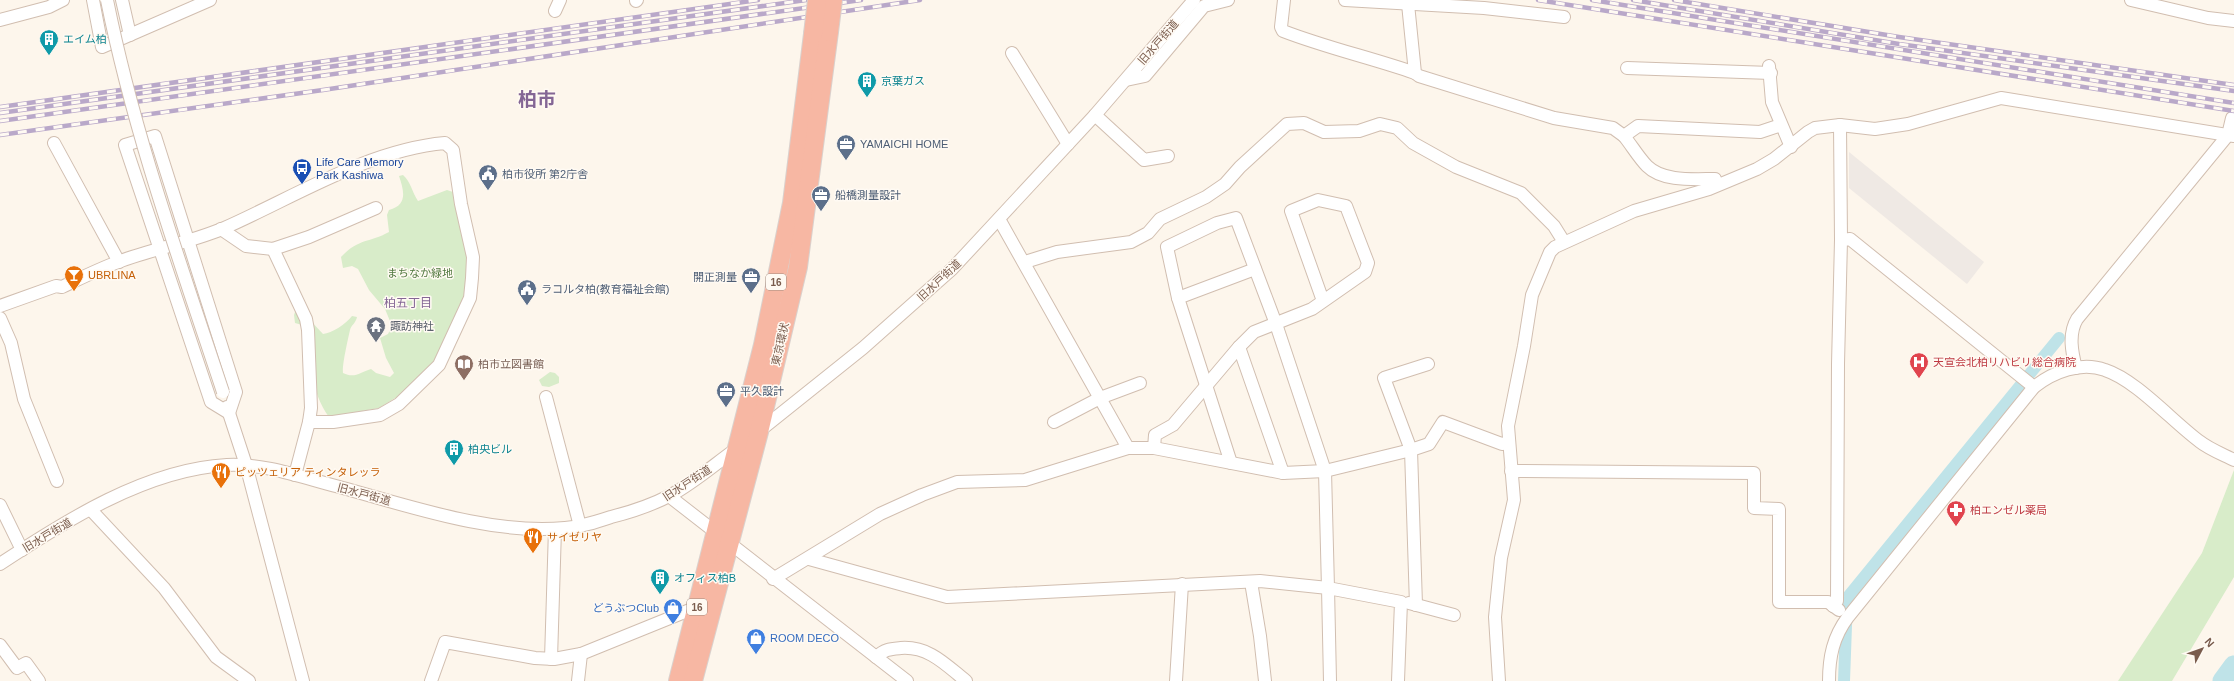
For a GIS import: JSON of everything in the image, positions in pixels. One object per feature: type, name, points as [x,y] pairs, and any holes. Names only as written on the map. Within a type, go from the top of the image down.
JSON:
[{"type":"highway","name":"東京環状","points":[[693,681],[759,432],[798,267],[821,33],[817,0]]},
{"type":"highway","name":"東京環状","points":[[678,681],[763,344],[792,203],[821,33],[833,0]]},
{"type":"street","points":[[0,20],[48,7],[63,0]]},
{"type":"street","points":[[93,0],[102,47],[210,0]]},
{"type":"street","points":[[107,0],[129,99],[150,170],[246,465],[303,681]]},
{"type":"street","points":[[122,0],[130,35]]},
{"type":"street","name":"旧水戸街道","points":[[0,564],[91,510],[150,483],[176,474],[205,467],[246,465],[295,475],[484,524],[531,530],[580,526],[625,514],[669,496],[759,432],[901,316],[952,269],[1126,80],[1194,0]]},
{"type":"street","points":[[1126,80],[1145,76],[1204,6],[1228,0]]},
{"type":"street","points":[[1284,0],[1281,27],[1283,31],[1324,47],[1374,59],[1416,73],[1419,76],[1554,118],[1613,128],[1624,136],[1648,167],[1671,177],[1715,179],[1717,185]]},
{"type":"street","points":[[1345,0],[1484,8],[1564,18]]},
{"type":"street","points":[[2132,0],[2208,18],[2234,21]]},
{"type":"street","points":[[1408,4],[1416,73]]},
{"type":"street","points":[[1012,53],[1068,144]]},
{"type":"street","points":[[1627,68],[1770,69],[1772,102],[1791,147]]},
{"type":"street","points":[[1499,681],[1495,617],[1501,558],[1514,500],[1508,443],[1508,426],[1524,346],[1532,295],[1550,252],[1554,247],[1634,211],[1717,185],[1757,169],[1791,147],[1808,132],[1815,128],[1840,125],[1864,129],[1908,124],[2001,98],[2231,135]]},
{"type":"street","points":[[1095,114],[1144,160],[1168,156]]},
{"type":"street","points":[[2076,368],[2072,349],[2072,326],[2231,135],[2232,118]]},
{"type":"street","points":[[1025,262],[1057,252],[1130,242],[1148,233],[1160,219],[1206,197],[1225,184],[1240,167],[1286,124],[1304,123],[1324,132],[1359,131],[1380,124],[1397,128],[1413,143],[1456,167],[1521,193],[1554,226],[1564,242]]},
{"type":"street","points":[[1624,136],[1638,126],[1760,132],[1781,125]]},
{"type":"street","points":[[1833,606],[1837,601],[1838,364],[1842,240],[1840,125]]},
{"type":"street","points":[[155,136],[187,242],[236,392],[229,413],[211,402],[125,145],[155,136]]},
{"type":"street","points":[[54,143],[119,262]]},
{"type":"street","points":[[0,306],[56,286],[62,287],[119,262],[187,242],[221,229],[365,162],[432,144],[445,143],[453,150],[461,204],[473,257],[470,298],[439,366],[398,404],[380,415],[333,422],[309,422]]},
{"type":"street","points":[[1154,448],[1155,435],[1173,425],[1239,347],[1254,332],[1312,309],[1365,272],[1368,263],[1346,206],[1318,200],[1290,211],[1323,301]]},
{"type":"street","points":[[221,229],[246,246],[273,249],[309,237],[376,208]]},
{"type":"street","points":[[1231,463],[1207,384],[1178,298],[1167,247],[1217,223],[1236,218],[1276,324],[1324,471],[1330,681]]},
{"type":"street","points":[[999,219],[1025,262],[1128,448]]},
{"type":"street","points":[[1842,240],[1850,239],[2034,387]]},
{"type":"street","points":[[273,249],[306,319],[308,330],[311,385],[309,422],[295,475]]},
{"type":"street","points":[[1178,298],[1255,269]]},
{"type":"street","points":[[0,318],[11,343],[24,400],[57,481]]},
{"type":"street","points":[[1239,347],[1283,473]]},
{"type":"street","points":[[1416,605],[1411,450],[1384,378],[1428,364]]},
{"type":"street","points":[[1829,681],[1829,660],[1834,643],[1848,617],[2034,387],[2050,376],[2076,368],[2098,368],[2111,372],[2136,389],[2200,442],[2233,457]]},
{"type":"street","points":[[1054,422],[1100,398],[1140,383]]},
{"type":"street","points":[[546,397],[580,526]]},
{"type":"street","points":[[773,579],[809,559],[880,514],[922,495],[957,482],[1025,480],[1128,448],[1154,448],[1283,473],[1324,471],[1411,450],[1429,444],[1443,422],[1502,444],[1508,443]]},
{"type":"street","points":[[1511,471],[1754,473],[1754,508],[1779,509],[1779,602],[1828,602],[1848,617]]},
{"type":"street","points":[[669,496],[729,545],[907,681]]},
{"type":"street","points":[[0,505],[22,550]]},
{"type":"street","points":[[91,510],[164,588],[216,657],[240,679]]},
{"type":"street","points":[[551,659],[555,529]]},
{"type":"street","points":[[809,559],[947,597],[1182,584],[1272,582],[1328,588],[1416,605],[1454,615]]},
{"type":"street","points":[[1250,582],[1260,636],[1265,681]]},
{"type":"street","points":[[1176,681],[1182,584]]},
{"type":"street","points":[[1398,681],[1401,602]]},
{"type":"street","points":[[430,681],[445,642],[535,658],[551,659],[581,654],[697,607]]},
{"type":"street","points":[[0,646],[17,668],[26,663],[39,681]]},
{"type":"street","points":[[876,657],[885,649],[910,648],[924,650],[936,656],[966,681]]},
{"type":"street","points":[[578,681],[581,654]]},
{"type":"shaded area","points":[[1849,152],[1984,262],[1967,284],[1849,188]]},
{"type":"green space","name":"まちなか緑地","points":[[403,175],[408,181],[418,201],[447,190],[456,193],[468,245],[470,289],[438,358],[400,395],[379,408],[329,417],[318,397],[314,385],[302,325],[295,323],[294,315],[296,309],[309,319],[323,334],[339,328],[352,316],[357,317],[350,330],[344,358],[343,373],[347,375],[354,375],[371,369],[376,373],[390,377],[394,373],[386,358],[380,338],[388,334],[392,326],[385,309],[369,290],[358,269],[352,266],[343,268],[341,257],[353,247],[389,232],[387,215],[389,210],[395,208],[402,201],[403,192],[399,176]]},
{"type":"green space","points":[[550,372],[555,373],[559,377],[559,383],[549,387],[542,386],[539,380]]},
{"type":"green space","points":[[2234,470],[2234,577],[2172,681],[2118,681],[2202,553]]},
{"type":"waterway","points":[[1844,681],[1847,598],[2059,338]]},
{"type":"waterway","points":[[2223,681],[2234,666]]},
{"type":"railway","points":[[0,107],[758,0]]},
{"type":"railway","points":[[0,113],[806,0]]},
{"type":"railway","points":[[0,121],[861,0]]},
{"type":"railway","points":[[0,135],[323,90],[920,0]]},
{"type":"railway","points":[[1538,0],[2234,111]]},
{"type":"railway","points":[[1592,0],[2234,103]]},
{"type":"railway","points":[[1633,0],[1899,44],[2234,91]]},
{"type":"railway","points":[[1674,0],[1899,37],[2234,85]]},
{"type":"place","name":"エイム柏","points":[[49,56]]},
{"type":"place","name":"京葉ガス","points":[[867,98]]},
{"type":"place","name":"YAMAICHI HOME","points":[[846,161]]},
{"type":"place","name":"Life Care Memory Park Kashiwa","points":[[302,185]]},
{"type":"place","name":"柏市役所 第2庁舎","points":[[488,191]]},
{"type":"place","name":"船橋測量設計","points":[[821,212]]},
{"type":"place","name":"UBRLINA","points":[[74,292]]},
{"type":"place","name":"開正測量","points":[[751,294]]},
{"type":"place","name":"ラコルタ柏(教育福祉会館)","points":[[527,306]]},
{"type":"place","name":"諏訪神社","points":[[376,343]]},
{"type":"place","name":"天宣会北柏リハビリ総合病院","points":[[1919,379]]},
{"type":"place","name":"柏市立図書館","points":[[464,381]]},
{"type":"place","name":"平久設計","points":[[726,408]]},
{"type":"place","name":"柏央ビル","points":[[454,466]]},
{"type":"place","name":"ピッツェリア ティンタレッラ","points":[[221,489]]},
{"type":"place","name":"柏エンゼル薬局","points":[[1956,527]]},
{"type":"place","name":"サイゼリヤ","points":[[533,554]]},
{"type":"place","name":"オフィス柏B","points":[[660,595]]},
{"type":"place","name":"どうぶつClub","points":[[673,625]]},
{"type":"place","name":"ROOM DECO","points":[[756,655]]},
{"type":"district","name":"柏市","points":[[537,99]]},
{"type":"district","name":"柏五丁目","points":[[408,303]]}]
